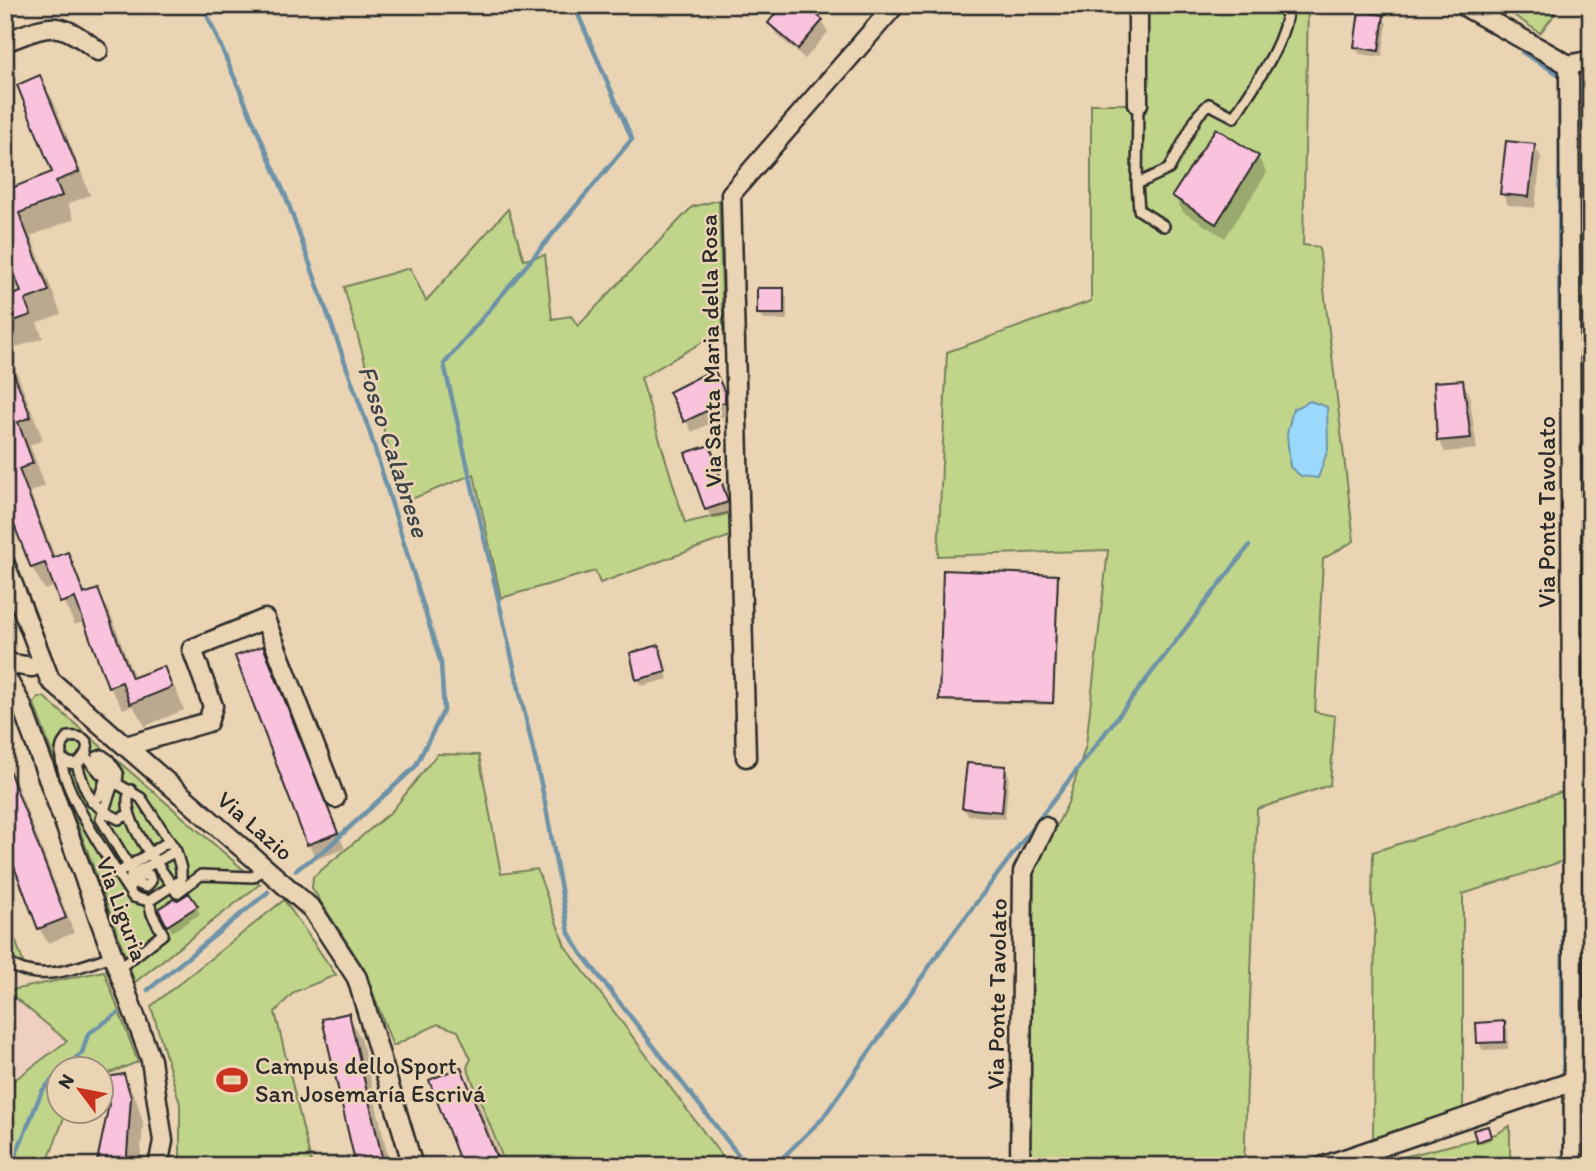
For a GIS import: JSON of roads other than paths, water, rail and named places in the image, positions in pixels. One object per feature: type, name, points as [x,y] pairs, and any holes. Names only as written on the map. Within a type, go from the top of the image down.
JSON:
[{"type":"street","name":"Via Santa Maria della Rosa","points":[[746,757],[731,194],[895,5]]},
{"type":"street","points":[[1138,5],[1138,104]]},
{"type":"street","points":[[1462,5],[1569,65],[1591,60]]},
{"type":"street","points":[[5,42],[54,27],[76,34],[99,51]]},
{"type":"street","name":"Via Ponte Tavolato","points":[[1569,65],[1574,1166]]},
{"type":"street","name":"Via Lazio","points":[[5,564],[37,664],[50,680],[312,909],[356,978],[413,1166]]},
{"type":"street","points":[[126,746],[208,722],[213,706],[192,649],[265,620],[335,798]]},
{"type":"street","points":[[5,663],[37,664]]},
{"type":"street","name":"Via Liguria","points":[[5,677],[21,704],[151,1060],[163,1141],[158,1166]]},
{"type":"street","name":"Via Ponte Tavolato","points":[[1020,1166],[1023,872],[1045,827]]},
{"type":"street","points":[[1324,1166],[1574,1081]]},
{"type":"lane","points":[[1137,184],[1169,169],[1198,115],[1209,104],[1234,117],[1272,56],[1288,15],[1288,5]]},
{"type":"lane","points":[[1138,104],[1139,210],[1164,226]]},
{"type":"lane","points":[[61,758],[79,762],[141,797],[176,851],[181,880],[149,901],[133,897],[79,810],[65,777],[61,758],[62,745],[68,737],[78,736],[85,740],[88,748],[79,762],[65,777]]},
{"type":"lane","points":[[79,762],[83,784],[92,802],[119,819],[128,815]]},
{"type":"lane","points":[[92,802],[100,796],[110,779]]},
{"type":"lane","points":[[110,779],[101,819],[132,872],[130,892]]},
{"type":"lane","points":[[131,790],[127,797],[128,815],[177,893],[201,875],[253,877],[265,867]]},
{"type":"lane","points":[[1572,800],[1591,801]]},
{"type":"lane","points":[[118,873],[132,872],[168,842]]},
{"type":"lane","points":[[152,856],[176,851]]},
{"type":"lane","points":[[5,961],[13,967],[36,974],[116,962],[163,934],[152,914],[149,901]]},
{"type":"water","points":[[1310,401],[1327,407],[1328,449],[1318,478],[1301,476],[1290,467],[1287,434],[1293,409]]},
{"type":"waterway","name":"Fosso Calabrese","points":[[203,5],[286,197],[369,430],[441,663],[444,710],[415,767],[326,849],[296,870]]},
{"type":"waterway","points":[[574,5],[632,139],[444,364],[544,797],[569,933],[581,953],[747,1166]]},
{"type":"waterway","points":[[1522,52],[1560,75],[1559,272],[1562,415]]},
{"type":"waterway","points":[[774,1166],[822,1119],[943,947],[1249,546]]},
{"type":"waterway","name":"Fosso Calabrese","points":[[148,990],[268,892]]},
{"type":"waterway","points":[[1564,896],[1564,1078]]},
{"type":"waterway","name":"Fosso Calabrese","points":[[78,1056],[82,1053],[88,1034],[118,1013]]},
{"type":"waterway","name":"Fosso Calabrese","points":[[11,1166],[46,1087]]},
{"type":"waterway","points":[[1564,1166],[1565,1097]]},
{"type":"place","name":"Campus dello Sport San Josemaría Escrivá","points":[[232,1080]]}]
